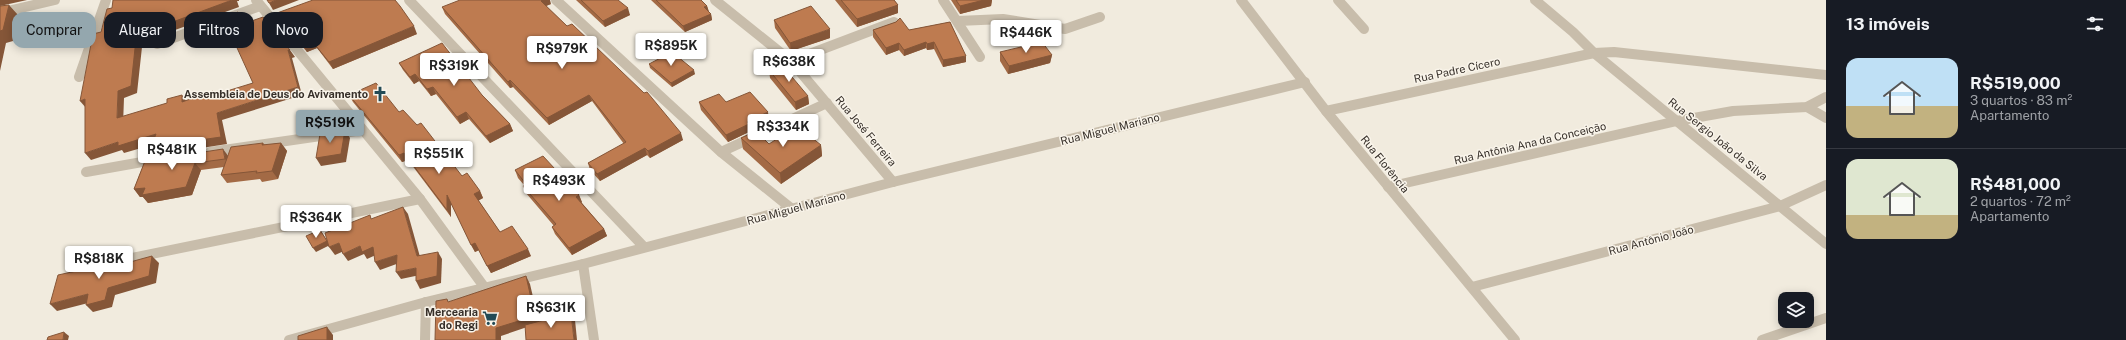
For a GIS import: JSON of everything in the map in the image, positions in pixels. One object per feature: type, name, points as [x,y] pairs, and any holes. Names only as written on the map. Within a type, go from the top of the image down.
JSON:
[{"type":"street","points":[[0,13],[55,0]]},
{"type":"street","points":[[79,77],[106,0]]},
{"type":"street","points":[[408,0],[644,246]]},
{"type":"street","points":[[556,0],[720,152],[792,209]]},
{"type":"street","name":"Rua José Ferreira","points":[[715,0],[791,61],[892,182]]},
{"type":"street","points":[[943,0],[980,57]]},
{"type":"street","name":"Rua Florência","points":[[1241,0],[1326,111],[1515,340]]},
{"type":"street","points":[[1338,0],[1364,29]]},
{"type":"street","name":"Rua Sergio João da Silva","points":[[1535,0],[1573,32],[1594,53],[1826,244]]},
{"type":"street","points":[[176,36],[258,3],[273,17],[362,130],[420,198],[485,288]]},
{"type":"street","points":[[958,21],[1003,19],[1065,30],[1100,17]]},
{"type":"street","points":[[791,61],[894,22]]},
{"type":"street","name":"Rua Padre Cícero","points":[[1326,111],[1594,53],[1629,52],[1826,75]]},
{"type":"street","name":"Rua Miguel Mariano","points":[[288,340],[426,302],[583,264],[644,246],[892,182],[1305,82]]},
{"type":"street","points":[[1807,107],[1826,97]]},
{"type":"street","points":[[720,152],[827,103]]},
{"type":"street","points":[[1807,107],[1826,118]]},
{"type":"street","name":"Rua Antônia Ana da Conceição","points":[[1388,187],[1677,121],[1733,111],[1807,107]]},
{"type":"street","points":[[197,154],[362,130]]},
{"type":"street","points":[[86,172],[167,158]]},
{"type":"street","name":"Rua Antônio João","points":[[1472,287],[1780,206],[1826,185]]},
{"type":"street","points":[[73,253],[83,268],[420,198]]},
{"type":"street","points":[[583,264],[594,340]]},
{"type":"street","points":[[425,340],[426,302]]},
{"type":"street","points":[[1762,340],[1826,318]]},
{"type":"building","points":[[113,0],[232,0],[200,12],[184,12],[184,18],[176,21],[176,12],[106,12],[107,9],[112,8]]},
{"type":"building","points":[[267,0],[276,0],[269,3]]},
{"type":"building","points":[[313,0],[395,0],[414,26],[329,62],[318,48],[323,48],[323,12],[280,12]]},
{"type":"building","points":[[460,0],[542,0],[541,1],[567,26],[572,24],[644,93],[647,92],[681,133],[648,151],[645,148],[597,174],[588,163],[626,142],[589,95],[547,118],[510,80],[508,82],[442,7]]},
{"type":"building","points":[[581,0],[618,0],[628,8],[603,21]]},
{"type":"building","points":[[656,0],[701,0],[707,6],[704,7],[711,14],[683,26]]},
{"type":"building","points":[[841,0],[894,0],[898,5],[857,19]]},
{"type":"building","points":[[956,0],[984,0],[960,6]]},
{"type":"building","points":[[9,5],[3,30],[0,31],[0,6]]},
{"type":"building","points":[[811,6],[830,29],[790,43],[774,20]]},
{"type":"building","points":[[262,17],[262,48],[288,48],[298,87],[217,113],[221,137],[151,147],[156,134],[118,146],[118,142],[85,153],[85,99],[80,101],[90,48],[96,48],[96,33],[101,32],[104,20],[104,48],[135,48],[131,86],[118,91],[117,118],[167,103],[167,99],[182,95],[182,102],[213,91],[214,95],[253,83],[237,48],[254,48],[254,20]]},
{"type":"building","points":[[900,18],[909,30],[950,22],[966,56],[943,60],[934,42],[927,44],[926,42],[904,50],[899,43],[886,48],[873,30],[896,22]]},
{"type":"building","points":[[1042,42],[1052,55],[1009,66],[1000,52]]},
{"type":"building","points":[[442,43],[482,95],[510,124],[486,136],[466,112],[457,117],[433,87],[427,89],[415,74],[410,77],[399,63]]},
{"type":"building","points":[[672,52],[694,70],[671,83],[649,64]]},
{"type":"building","points":[[782,65],[808,96],[795,102],[769,70]]},
{"type":"building","points":[[376,83],[399,112],[403,110],[417,125],[421,123],[462,176],[467,173],[480,191],[474,194],[500,232],[512,226],[528,249],[487,266],[475,243],[471,245],[447,195],[447,210],[404,153],[399,155],[349,95]]},
{"type":"building","points":[[750,92],[768,112],[747,122],[749,124],[726,135],[699,102],[719,94],[726,102]]},
{"type":"building","points":[[797,126],[821,145],[780,173],[741,138],[756,131],[769,144]]},
{"type":"building","points":[[345,130],[341,154],[316,158],[320,134]]},
{"type":"building","points":[[263,143],[262,145],[281,143],[272,171],[221,175],[231,147]]},
{"type":"building","points":[[223,149],[225,159],[195,163],[186,187],[142,195],[145,188],[134,189],[145,161]]},
{"type":"building","points":[[543,156],[579,195],[576,197],[604,229],[569,248],[552,227],[556,224],[523,186],[526,184],[515,170]]},
{"type":"building","points":[[403,207],[417,256],[438,252],[437,276],[416,281],[416,268],[396,272],[397,255],[375,262],[373,247],[362,252],[360,246],[343,254],[339,243],[329,247],[325,233],[370,215],[371,219]]},
{"type":"building","points":[[320,230],[327,241],[313,248],[306,236]]},
{"type":"building","points":[[152,256],[149,276],[108,288],[105,300],[86,305],[88,294],[50,304],[58,275],[113,263],[112,267]]},
{"type":"building","points":[[526,276],[535,316],[496,328],[496,340],[435,340],[436,301],[447,299],[448,302]]},
{"type":"building","points":[[571,313],[574,340],[526,340],[525,325]]},
{"type":"building","points":[[327,327],[327,340],[298,340],[298,336]]},
{"type":"building","points":[[64,332],[63,340],[47,340],[48,337]]},
{"type":"place","name":"Assembleia de Deus do Avivamento","points":[[380,94]]},
{"type":"place","name":"Mercearia do Regi","points":[[490,318]]}]
